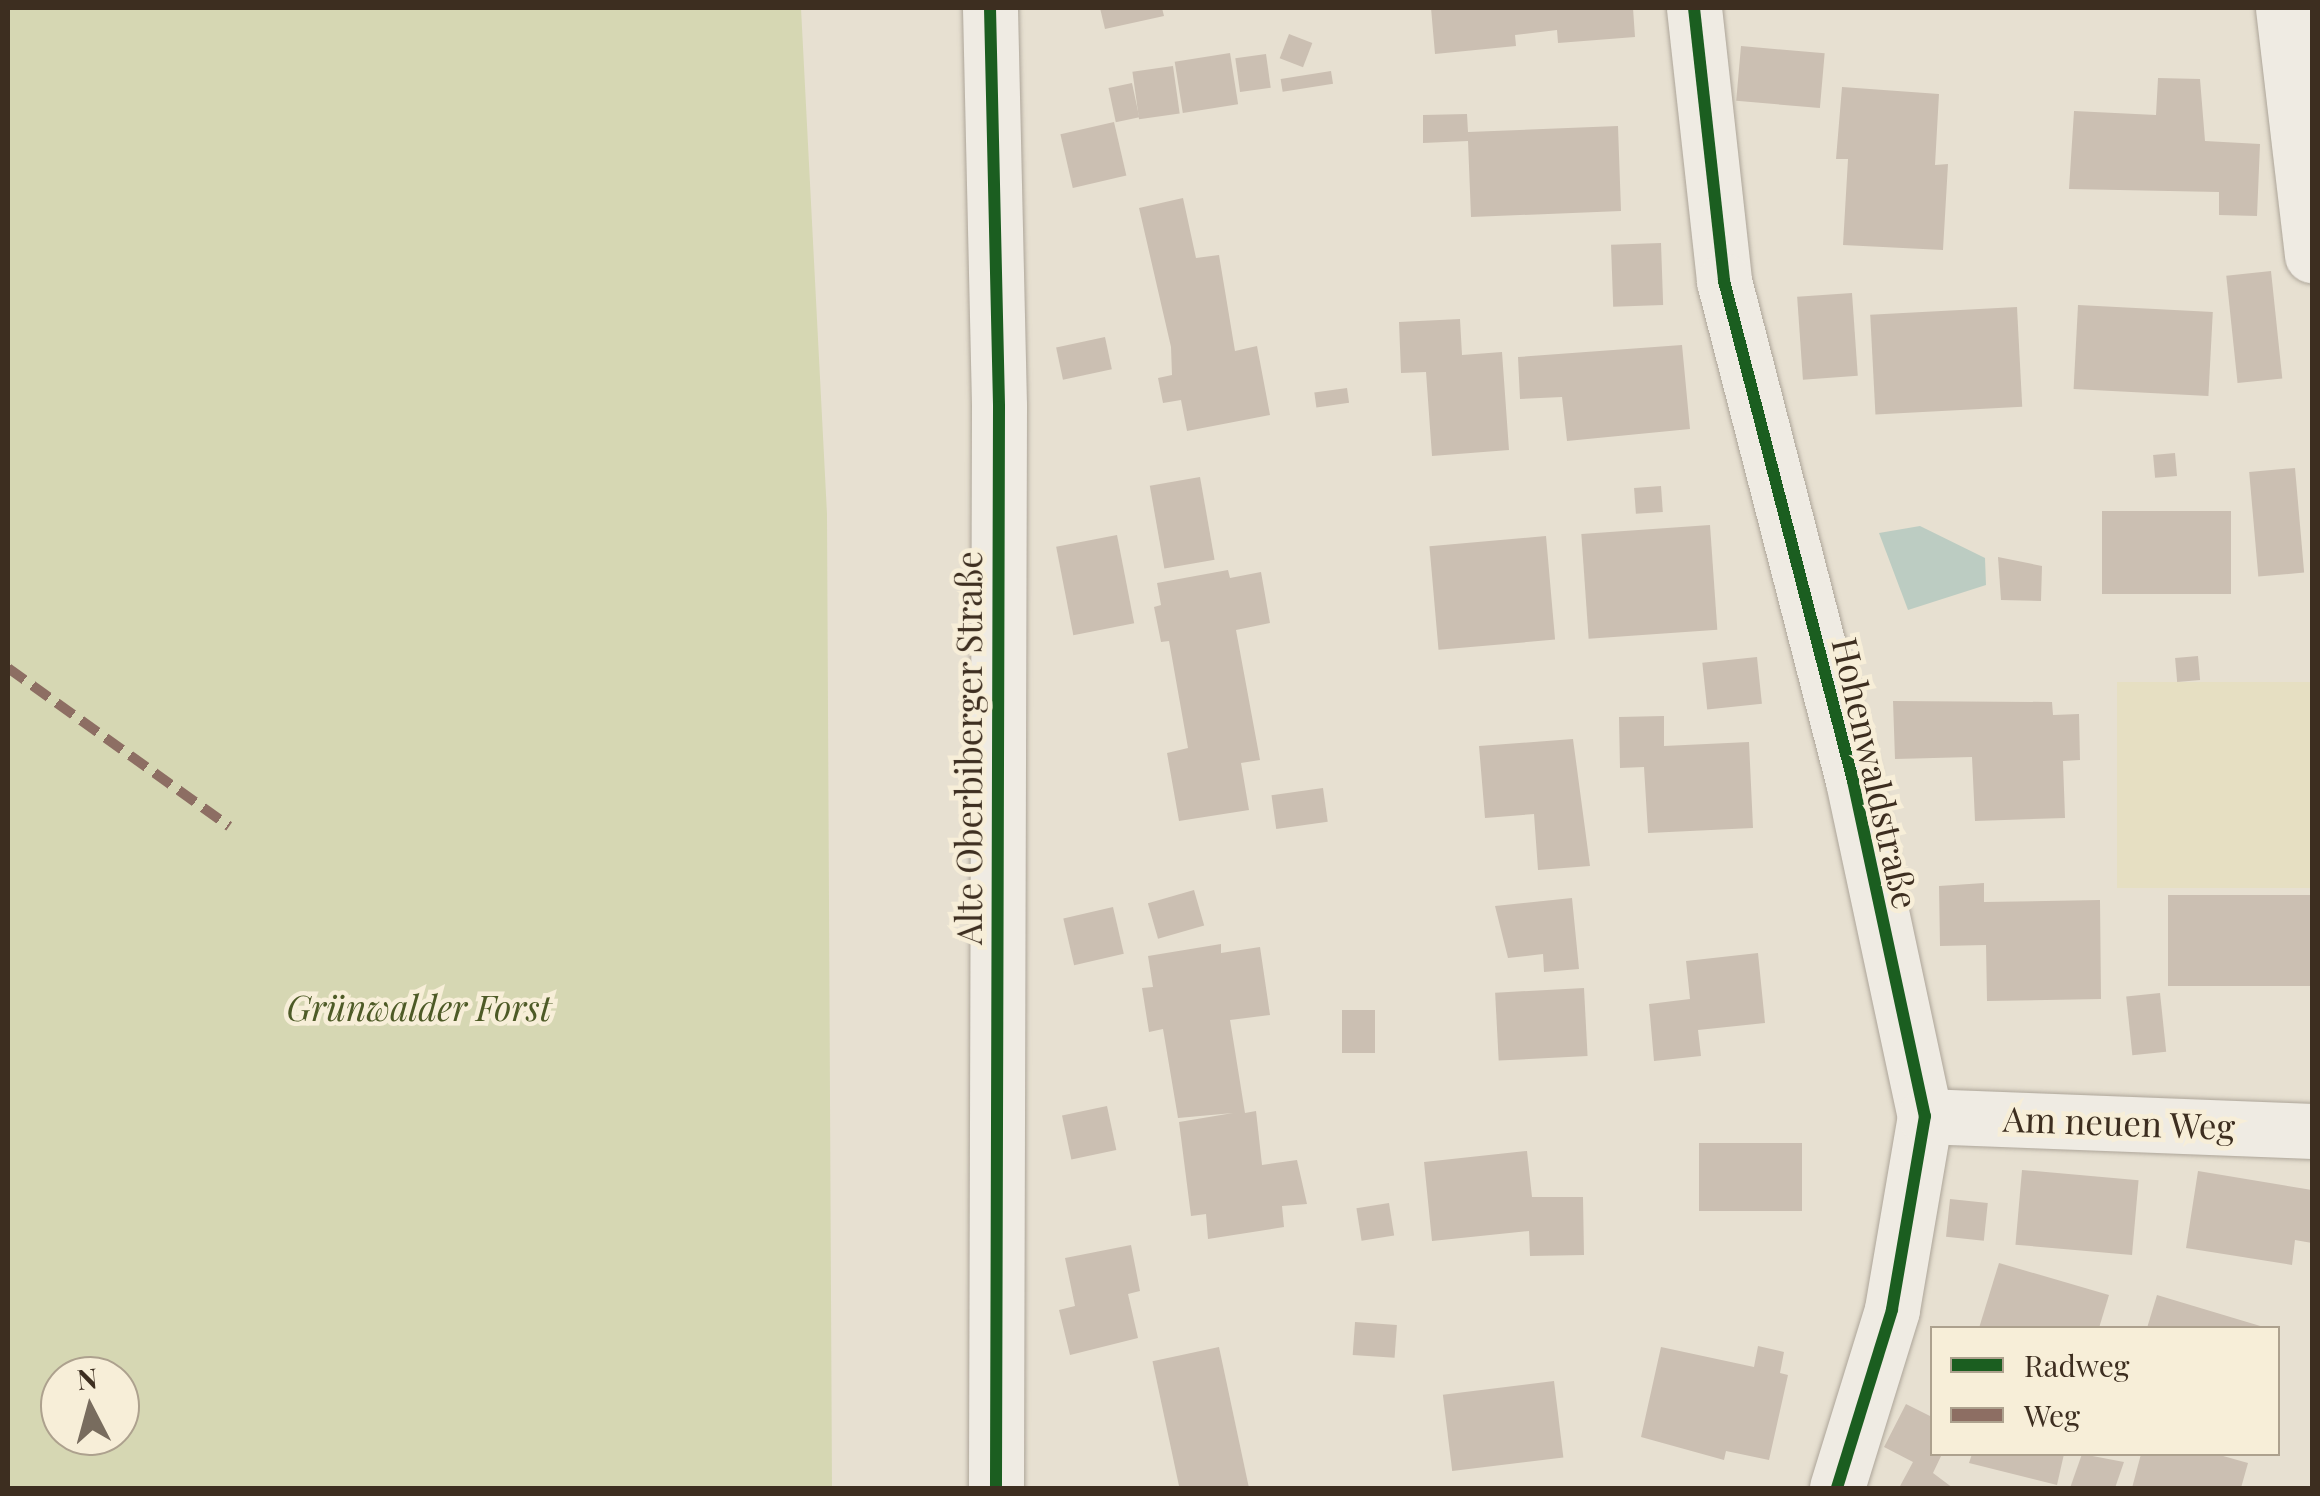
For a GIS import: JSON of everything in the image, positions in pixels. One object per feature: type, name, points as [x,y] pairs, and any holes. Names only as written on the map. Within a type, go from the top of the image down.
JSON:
[{"type":"street","name":"Alte Oberbiberger Straße","points":[[990,8],[999,406],[996,1488]]},
{"type":"street","name":"Hohenwaldstraße","points":[[1694,8],[1724,281],[1853,781],[1925,1116],[1892,1310],[1837,1488]]},
{"type":"street","points":[[2283,8],[2312,254]]},
{"type":"street","name":"Am neuen Weg","points":[[1925,1116],[2312,1131]]},
{"type":"shaded area","points":[[1920,526],[1985,558],[1986,585],[1908,610],[1879,533]]},
{"type":"shaded area","points":[[2117,682],[2312,682],[2312,888],[2117,888]]},
{"type":"green space","name":"Grünwalder Forst","points":[[8,8],[801,8],[827,514],[832,1488],[8,1488]]},
{"type":"building","points":[[1100,8],[1162,8],[1164,16],[1105,29]]},
{"type":"building","points":[[1431,8],[1633,8],[1635,37],[1558,43],[1557,30],[1515,35],[1516,46],[1435,54]]},
{"type":"building","points":[[1289,34],[1312,43],[1303,67],[1280,58]]},
{"type":"building","points":[[1741,46],[1825,53],[1820,108],[1736,101]]},
{"type":"building","points":[[1230,53],[1238,104],[1183,113],[1175,62]]},
{"type":"building","points":[[1266,54],[1271,88],[1240,92],[1235,58]]},
{"type":"building","points":[[1173,66],[1180,114],[1139,119],[1132,72]]},
{"type":"building","points":[[1331,71],[1333,84],[1283,92],[1281,79]]},
{"type":"building","points":[[2158,78],[2200,79],[2205,141],[2260,144],[2257,216],[2219,215],[2219,192],[2069,189],[2074,111],[2156,115]]},
{"type":"building","points":[[1132,83],[1139,117],[1116,122],[1109,88]]},
{"type":"building","points":[[1842,87],[1939,94],[1935,165],[1948,164],[1943,250],[1843,245],[1848,159],[1836,159]]},
{"type":"building","points":[[1467,114],[1468,132],[1618,126],[1621,211],[1471,217],[1468,141],[1423,143],[1423,115]]},
{"type":"building","points":[[1114,122],[1126,176],[1073,188],[1060,134]]},
{"type":"building","points":[[1183,198],[1196,258],[1219,255],[1235,351],[1257,346],[1270,415],[1187,431],[1181,400],[1163,403],[1158,378],[1172,375],[1171,347],[1139,208]]},
{"type":"building","points":[[1661,243],[1663,305],[1613,307],[1611,245]]},
{"type":"building","points":[[2271,271],[2282,378],[2238,383],[2226,276]]},
{"type":"building","points":[[1852,293],[1858,376],[1803,380],[1797,297]]},
{"type":"building","points":[[2078,305],[2213,312],[2208,396],[2074,389]]},
{"type":"building","points":[[2017,307],[2022,407],[1875,415],[1870,315]]},
{"type":"building","points":[[1460,319],[1462,355],[1502,352],[1509,450],[1432,456],[1426,372],[1401,373],[1399,322]]},
{"type":"building","points":[[1105,337],[1112,369],[1063,380],[1056,347]]},
{"type":"building","points":[[1682,345],[1690,429],[1567,441],[1562,397],[1520,399],[1518,357]]},
{"type":"building","points":[[1347,388],[1349,403],[1316,407],[1314,393]]},
{"type":"building","points":[[2175,453],[2177,476],[2155,478],[2153,455]]},
{"type":"building","points":[[2295,468],[2304,573],[2258,577],[2249,472]]},
{"type":"building","points":[[1200,477],[1215,560],[1164,569],[1150,486]]},
{"type":"building","points":[[1661,486],[1663,512],[1636,514],[1634,488]]},
{"type":"building","points":[[2102,511],[2231,511],[2231,594],[2102,594]]},
{"type":"building","points":[[1710,525],[1717,630],[1589,639],[1581,534]]},
{"type":"building","points":[[1117,535],[1134,623],[1073,635],[1056,547]]},
{"type":"building","points":[[1546,536],[1555,640],[1439,650],[1429,546]]},
{"type":"building","points":[[1998,557],[2042,566],[2041,601],[2001,600]]},
{"type":"building","points":[[1228,570],[1230,578],[1261,572],[1270,623],[1236,630],[1260,760],[1241,763],[1249,810],[1179,821],[1167,753],[1188,748],[1169,641],[1161,642],[1154,607],[1161,605],[1157,583]]},
{"type":"building","points":[[2198,656],[2200,680],[2177,682],[2175,658]]},
{"type":"building","points":[[1757,657],[1762,704],[1707,709],[1702,663]]},
{"type":"building","points":[[1893,701],[2052,702],[2053,715],[2079,714],[2080,760],[2063,761],[2065,818],[1975,821],[1972,757],[1895,759]]},
{"type":"building","points":[[1664,716],[1664,746],[1749,742],[1753,828],[1648,833],[1644,767],[1620,768],[1619,717]]},
{"type":"building","points":[[1573,739],[1590,866],[1538,870],[1534,814],[1485,818],[1479,746]]},
{"type":"building","points":[[1323,788],[1328,822],[1276,829],[1272,795]]},
{"type":"building","points":[[1984,883],[1984,902],[2100,900],[2101,999],[1987,1001],[1986,945],[1940,946],[1939,886]]},
{"type":"building","points":[[1194,890],[1204,926],[1158,939],[1148,903]]},
{"type":"building","points":[[2168,895],[2311,895],[2311,986],[2168,986]]},
{"type":"building","points":[[1572,898],[1579,969],[1544,972],[1543,954],[1508,958],[1495,906]]},
{"type":"building","points":[[1113,907],[1124,954],[1074,965],[1063,918]]},
{"type":"building","points":[[1221,944],[1221,953],[1260,947],[1270,1015],[1230,1020],[1245,1113],[1256,1111],[1262,1165],[1297,1160],[1307,1204],[1282,1206],[1284,1227],[1208,1239],[1206,1214],[1191,1216],[1179,1122],[1233,1113],[1178,1118],[1163,1029],[1149,1032],[1142,988],[1153,987],[1148,956]]},
{"type":"building","points":[[1758,953],[1765,1023],[1698,1030],[1701,1056],[1654,1061],[1649,1004],[1690,999],[1686,961]]},
{"type":"building","points":[[1584,988],[1588,1056],[1499,1061],[1495,993]]},
{"type":"building","points":[[2160,993],[2166,1052],[2132,1055],[2126,997]]},
{"type":"building","points":[[1342,1010],[1375,1010],[1375,1053],[1342,1053]]},
{"type":"building","points":[[1107,1106],[1116,1150],[1071,1160],[1062,1116]]},
{"type":"building","points":[[1699,1143],[1802,1143],[1802,1211],[1699,1211]]},
{"type":"building","points":[[1527,1151],[1532,1197],[1583,1197],[1584,1255],[1530,1256],[1529,1231],[1432,1241],[1424,1162]]},
{"type":"building","points":[[2022,1170],[2139,1180],[2132,1255],[2015,1245]]},
{"type":"building","points":[[2198,1171],[2312,1190],[2312,1243],[2295,1240],[2292,1265],[2186,1248]]},
{"type":"building","points":[[1950,1199],[1988,1203],[1984,1241],[1946,1237]]},
{"type":"building","points":[[1389,1203],[1394,1236],[1362,1241],[1356,1208]]},
{"type":"building","points":[[1131,1245],[1140,1291],[1128,1294],[1138,1338],[1070,1355],[1059,1310],[1075,1306],[1065,1258]]},
{"type":"building","points":[[1999,1263],[2109,1295],[2100,1326],[1980,1326]]},
{"type":"building","points":[[2157,1295],[2260,1326],[2148,1326]]},
{"type":"building","points":[[1355,1322],[1397,1325],[1395,1358],[1353,1355]]},
{"type":"building","points":[[1758,1346],[1784,1352],[1780,1373],[1788,1375],[1769,1460],[1726,1451],[1724,1460],[1641,1437],[1661,1347],[1754,1367]]},
{"type":"building","points":[[1219,1347],[1249,1488],[1179,1488],[1152,1361]]},
{"type":"building","points":[[1554,1381],[1563,1457],[1452,1471],[1443,1395]]},
{"type":"building","points":[[1906,1404],[1930,1416],[1930,1456],[1941,1456],[1933,1473],[1953,1488],[1899,1488],[1913,1462],[1884,1447]]},
{"type":"building","points":[[1971,1456],[2064,1456],[2057,1485],[1969,1463]]},
{"type":"building","points":[[2081,1456],[2124,1462],[2115,1488],[2070,1488]]},
{"type":"building","points":[[2140,1456],[2223,1456],[2248,1463],[2241,1488],[2132,1488]]},
{"type":"marked path","points":[[8,668],[229,826]]},
{"type":"cycle path","points":[[990,8],[999,407],[996,1488]]},
{"type":"cycle path","points":[[1694,8],[1724,281],[1853,781],[1925,1116],[1892,1310],[1837,1488]]}]
